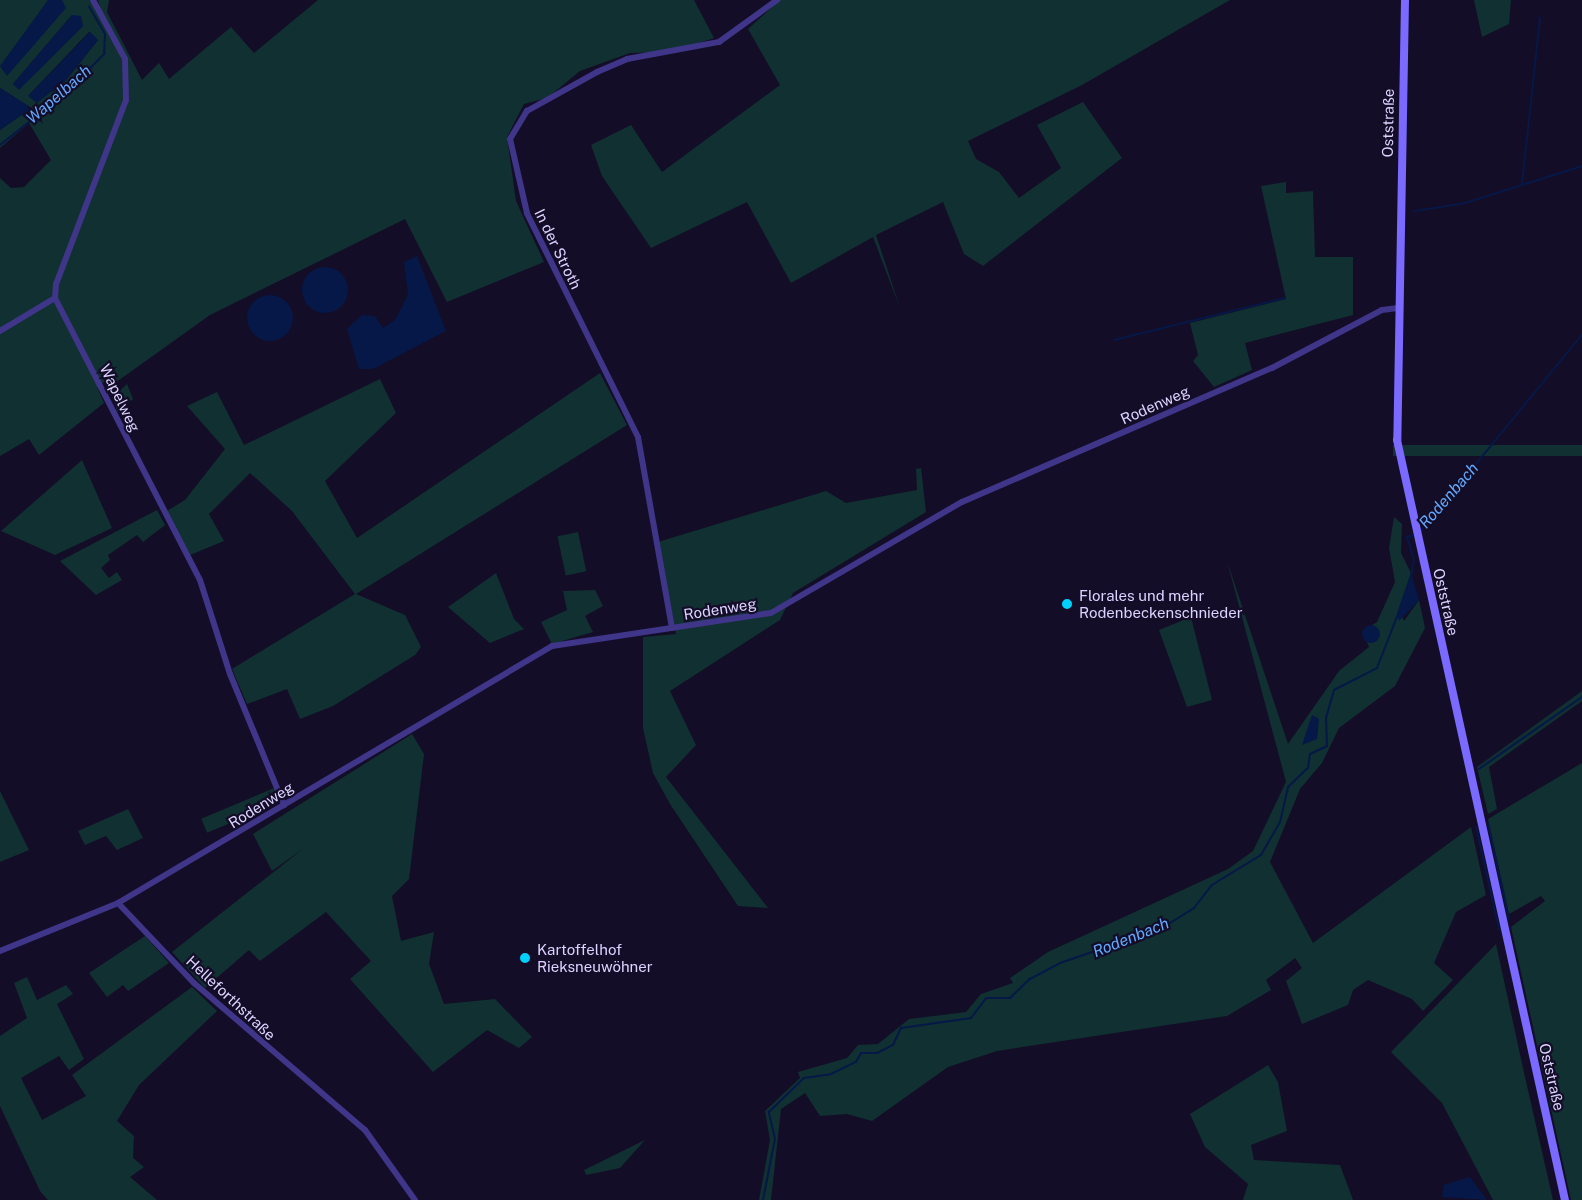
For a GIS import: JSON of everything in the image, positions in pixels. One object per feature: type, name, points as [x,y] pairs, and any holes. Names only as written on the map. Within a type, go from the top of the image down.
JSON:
[{"type":"main road","name":"Oststraße","points":[[1405,0],[1397,440],[1565,1200]]},
{"type":"street","name":"In der Stroth","points":[[672,628],[638,437],[526,213],[510,139],[527,111],[597,72],[627,59],[719,42],[777,0]]},
{"type":"street","points":[[0,331],[55,298],[56,284],[126,100],[125,59],[94,3]]},
{"type":"street","name":"Wapelweg","points":[[55,298],[200,580],[230,674],[284,805]]},
{"type":"street","name":"Rodenweg","points":[[118,903],[552,646],[577,638],[672,628],[771,613],[962,502],[1272,368],[1382,310],[1398,308]]},
{"type":"street","points":[[0,951],[118,903]]},
{"type":"street","name":"Helleforthstraße","points":[[118,903],[194,983],[365,1130],[415,1200]]},
{"type":"green space","points":[[0,0],[89,0],[101,11],[98,0],[109,0],[107,12],[142,80],[159,63],[169,79],[231,27],[254,53],[318,0],[694,0],[714,38],[672,52],[630,53],[580,71],[547,98],[524,104],[507,137],[516,201],[544,262],[447,302],[405,219],[210,315],[115,383],[104,382],[97,387],[104,403],[39,455],[29,439],[0,456],[0,178],[11,188],[24,187],[51,160],[29,123],[0,148],[0,130],[31,108],[0,88]],"holes":[[[72,15],[83,26],[19,89],[13,84]],[[89,32],[98,40],[66,80],[54,91],[28,96]]]},
{"type":"green space","points":[[780,0],[1230,0],[1082,85],[968,141],[976,159],[999,172],[1019,198],[1061,168],[1037,125],[1083,102],[1122,158],[983,266],[964,254],[943,202],[876,235],[900,308],[873,237],[791,283],[747,202],[651,248],[602,176],[591,145],[631,125],[662,172],[780,85],[748,29]]},
{"type":"green space","points":[[1474,0],[1511,0],[1509,24],[1482,37]]},
{"type":"green space","points":[[1286,182],[1286,193],[1313,191],[1315,257],[1353,257],[1353,315],[1245,343],[1252,370],[1214,387],[1193,361],[1198,355],[1190,323],[1286,299],[1261,186]]},
{"type":"green space","points":[[600,373],[627,425],[356,594],[405,615],[421,647],[415,655],[333,706],[300,719],[287,689],[247,704],[232,669],[355,594],[292,511],[250,473],[209,514],[224,541],[190,555],[165,512],[185,500],[225,449],[187,406],[217,392],[244,445],[380,379],[396,413],[325,481],[357,538]]},
{"type":"green space","points":[[127,384],[133,399],[117,412],[113,397]]},
{"type":"green space","points":[[1393,445],[1582,445],[1582,456],[1393,456]]},
{"type":"green space","points":[[82,460],[112,528],[55,555],[1,531]]},
{"type":"green space","points":[[921,468],[926,512],[793,593],[780,620],[670,691],[696,745],[666,777],[768,908],[738,906],[670,804],[653,773],[643,728],[643,637],[676,634],[658,542],[826,491],[846,503],[917,490],[916,469]]},
{"type":"green space","points":[[157,510],[165,525],[143,542],[137,535],[108,555],[110,560],[101,568],[109,578],[117,572],[122,580],[96,595],[60,561]]},
{"type":"green space","points":[[1394,517],[1402,524],[1401,553],[1411,573],[1399,609],[1404,621],[1419,600],[1425,628],[1395,686],[1339,728],[1322,763],[1300,789],[1270,862],[1313,943],[1471,827],[1486,895],[1456,912],[1434,963],[1453,980],[1423,1011],[1412,999],[1368,980],[1353,990],[1348,1005],[1302,1024],[1286,981],[1302,968],[1295,958],[1266,980],[1271,990],[1227,1016],[997,1051],[948,1067],[872,1121],[847,1114],[820,1116],[805,1093],[781,1109],[771,1200],[759,1200],[770,1140],[765,1111],[800,1078],[798,1072],[847,1058],[858,1045],[878,1044],[909,1019],[966,1012],[981,994],[1013,983],[1010,978],[1048,952],[1228,869],[1253,851],[1286,782],[1227,561],[1288,744],[1339,671],[1369,647],[1362,631],[1377,622],[1395,582],[1389,548]]},
{"type":"green space","points":[[578,532],[586,571],[566,575],[557,536]]},
{"type":"green space","points":[[496,573],[514,619],[524,629],[490,643],[448,607]]},
{"type":"green space","points":[[595,590],[603,606],[585,616],[593,632],[552,644],[541,622],[567,610],[563,591]]},
{"type":"green space","points":[[1191,617],[1212,700],[1187,707],[1159,630]]},
{"type":"green space","points":[[1582,691],[1582,701],[1489,767],[1497,809],[1488,814],[1477,767]]},
{"type":"green space","points":[[412,734],[424,754],[409,879],[392,896],[401,941],[434,932],[429,964],[444,1004],[495,999],[532,1037],[519,1048],[487,1030],[433,1072],[350,979],[371,961],[326,912],[260,961],[249,950],[205,988],[172,952],[304,848],[272,871],[253,834]]},
{"type":"green space","points":[[1582,763],[1582,1200],[1571,1200],[1511,927],[1545,901],[1541,896],[1509,914],[1488,819]]},
{"type":"green space","points":[[274,788],[280,802],[207,833],[201,819]]},
{"type":"green space","points":[[0,791],[29,850],[0,862]]},
{"type":"green space","points":[[128,809],[143,838],[117,850],[106,836],[85,845],[78,831]]},
{"type":"green space","points":[[145,936],[169,963],[128,991],[123,985],[107,997],[89,973]]},
{"type":"green space","points":[[1496,944],[1553,1200],[1493,1200],[1442,1103],[1391,1052]]},
{"type":"green space","points":[[27,977],[37,1000],[66,985],[73,994],[57,1004],[84,1059],[69,1070],[59,1056],[21,1078],[42,1120],[86,1096],[72,1075],[192,987],[217,1011],[139,1085],[117,1121],[134,1136],[133,1158],[144,1167],[130,1177],[157,1200],[48,1200],[40,1191],[0,1106],[0,1036],[27,1018],[14,983]]},
{"type":"green space","points":[[1268,1065],[1278,1082],[1287,1131],[1251,1145],[1254,1160],[1340,1165],[1353,1200],[1243,1200],[1248,1184],[1205,1147],[1190,1114]]},
{"type":"green space","points":[[645,1140],[620,1168],[586,1175],[584,1170]]},
{"type":"water","points":[[48,0],[62,0],[66,8],[7,76],[0,66]]},
{"type":"water","points":[[72,15],[81,16],[83,26],[19,90],[13,84]]},
{"type":"water","points":[[90,32],[98,40],[66,80],[37,103],[28,96]]},
{"type":"water","points":[[0,88],[32,108],[0,130]]},
{"type":"water","points":[[417,256],[446,331],[373,369],[359,369],[347,329],[362,315],[375,316],[383,328],[395,320],[408,295],[404,262]]},
{"type":"water","points":[[325,267],[341,274],[348,290],[341,306],[325,313],[309,306],[302,290],[309,274]]},
{"type":"water","points":[[270,295],[286,302],[293,318],[286,334],[270,341],[254,334],[247,318],[254,302]]},
{"type":"water","points":[[1411,573],[1419,600],[1399,621],[1397,613]]},
{"type":"water","points":[[1371,625],[1377,628],[1380,634],[1377,640],[1371,643],[1365,640],[1362,634],[1365,628]]},
{"type":"water","points":[[1312,715],[1319,719],[1317,739],[1302,745]]},
{"type":"water","points":[[1470,1177],[1487,1200],[1442,1197],[1444,1185]]},
{"type":"waterway","name":"Wapelbach","points":[[0,145],[68,91],[104,54],[105,34],[89,6]]},
{"type":"waterway","points":[[1522,184],[1540,18]]},
{"type":"waterway","points":[[1415,211],[1465,203],[1582,166]]},
{"type":"waterway","points":[[1114,340],[1285,298]]},
{"type":"waterway","name":"Rodenbach","points":[[1420,532],[1582,335]]},
{"type":"waterway","name":"Rodenbach","points":[[1411,575],[1414,560],[1407,537],[1415,535]]},
{"type":"waterway","name":"Rodenbach","points":[[763,1200],[775,1139],[769,1112],[804,1078],[831,1074],[856,1062],[861,1053],[877,1053],[893,1045],[901,1028],[971,1018],[986,998],[1010,998],[1030,979],[1060,963],[1162,928],[1194,908],[1212,885],[1261,855],[1280,822],[1288,787],[1308,768],[1310,754],[1327,746],[1326,718],[1334,690],[1377,668],[1398,614]]},
{"type":"waterway","points":[[1479,769],[1582,697]]},
{"type":"waterway","points":[[1488,823],[1509,919]]},
{"type":"waterway","points":[[1476,827],[1499,929]]},
{"type":"place","name":"Florales und mehr Rodenbeckenschnieder","points":[[1067,604]]},
{"type":"place","name":"Kartoffelhof Rieksneuwöhner","points":[[525,958]]}]
